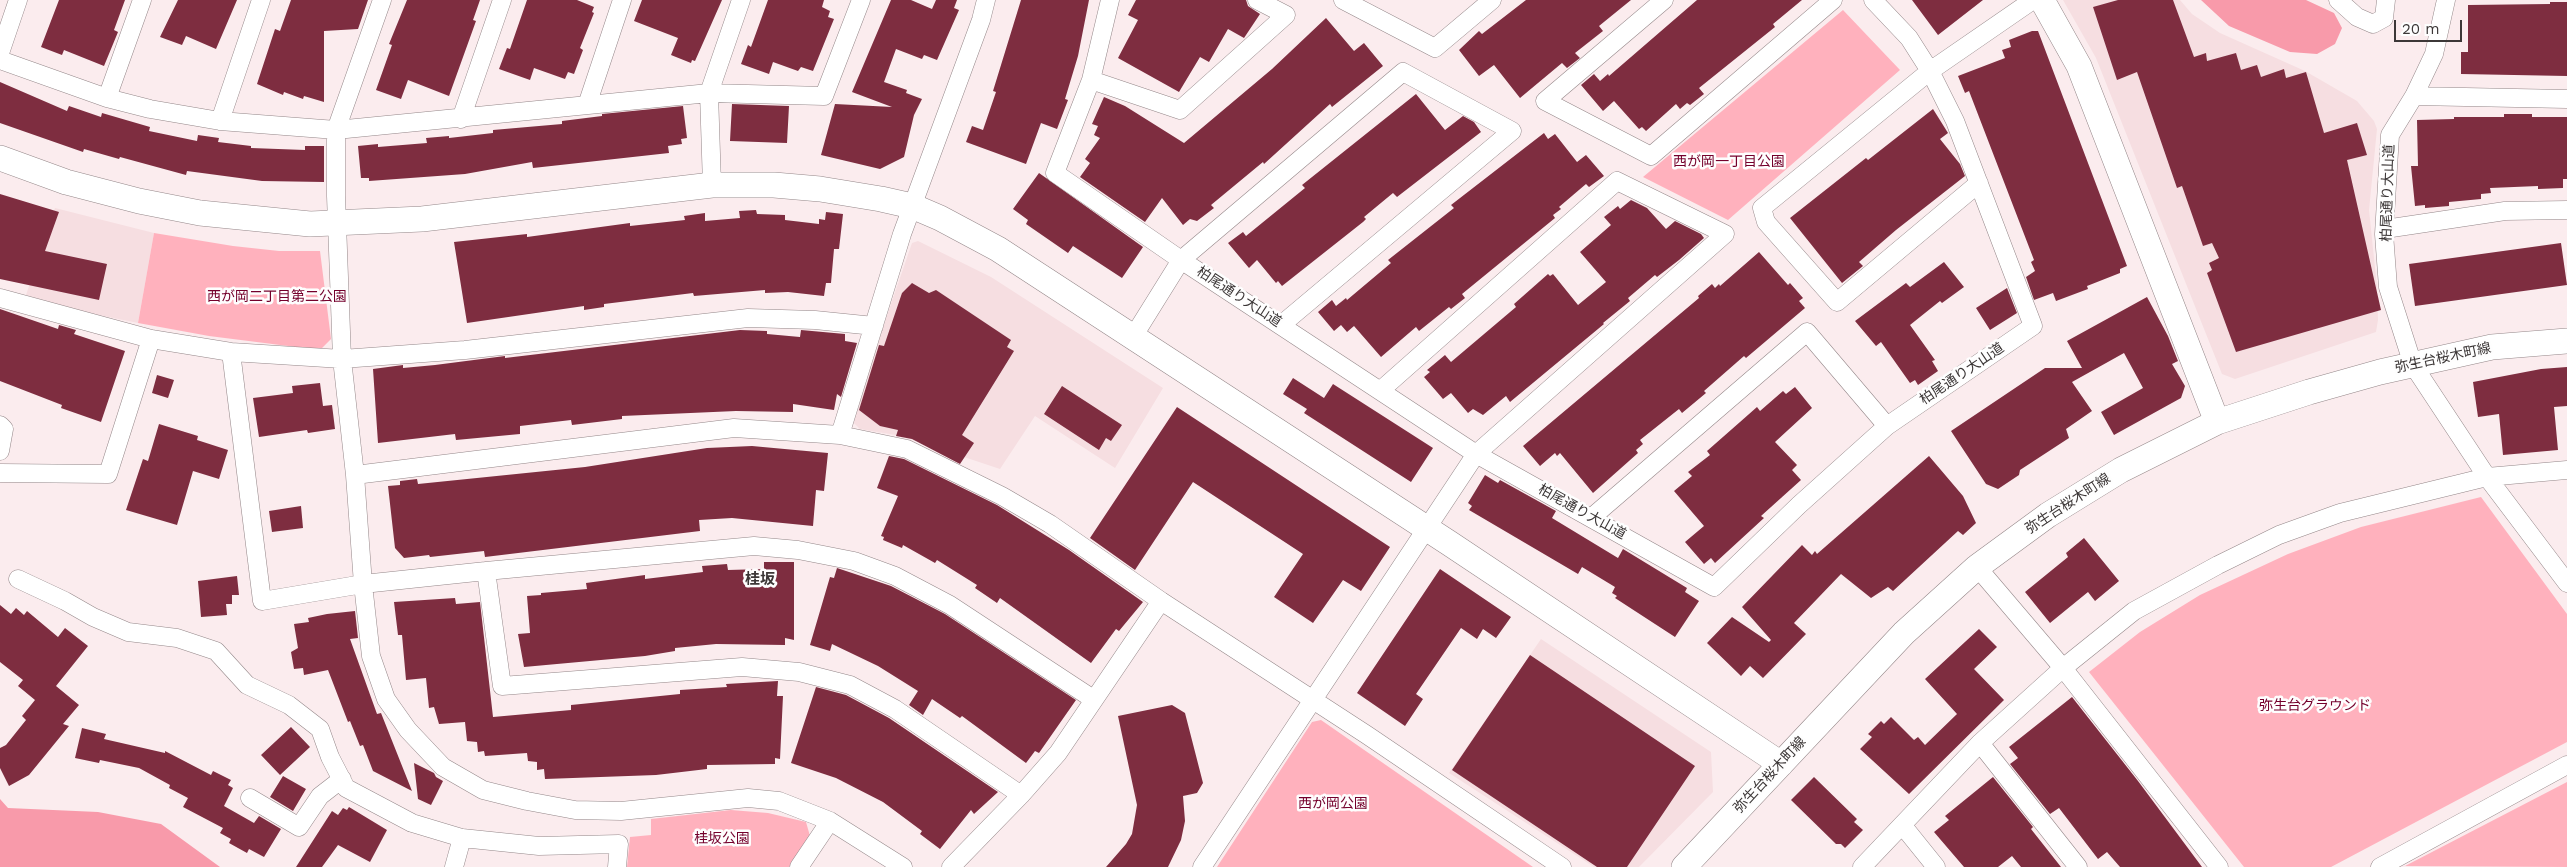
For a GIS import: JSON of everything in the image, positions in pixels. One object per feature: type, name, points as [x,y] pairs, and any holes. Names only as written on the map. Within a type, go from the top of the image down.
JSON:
[{"type":"street","points":[[0,53],[18,0]]},
{"type":"street","points":[[107,98],[142,0]]},
{"type":"street","points":[[220,122],[262,0]]},
{"type":"street","points":[[382,0],[336,130],[336,225],[342,359],[355,475],[363,584],[371,656],[386,699],[408,730],[443,767],[483,790],[527,802],[575,810],[621,810],[748,798],[779,801],[830,821],[903,867]]},
{"type":"street","points":[[461,119],[502,0]]},
{"type":"street","points":[[587,105],[622,0]]},
{"type":"street","points":[[712,185],[709,93],[740,0]]},
{"type":"street","points":[[0,60],[107,98],[150,109],[220,122],[336,130],[709,93],[824,96],[861,0]]},
{"type":"street","points":[[840,435],[912,206],[981,20],[986,0]]},
{"type":"street","points":[[1110,0],[1091,80],[1055,173],[1181,260],[1403,72],[1512,131],[1282,324]]},
{"type":"street","points":[[1091,80],[1180,110],[1286,15],[1257,0]]},
{"type":"street","points":[[1344,0],[1436,48],[1492,0]]},
{"type":"street","points":[[1664,0],[1545,101],[1651,156],[1834,0]]},
{"type":"street","points":[[1873,0],[1909,38],[1930,70],[1955,121],[1979,184],[1836,302],[1766,222],[1762,208],[1930,70],[2033,0]]},
{"type":"street","points":[[2042,0],[2079,66],[2216,422]]},
{"type":"street","points":[[2338,0],[2358,17],[2373,24],[2384,18],[2386,0]]},
{"type":"street","name":"柏尾通り大山道","points":[[2446,0],[2434,54],[2414,96],[2390,135],[2385,229],[2388,287],[2413,365],[2488,476],[2567,583]]},
{"type":"street","points":[[2414,96],[2567,99]]},
{"type":"street","points":[[0,158],[66,182],[174,208],[251,220],[336,225],[422,219],[712,185],[774,185],[820,189],[881,198],[912,206],[940,218],[998,249],[1426,528],[1780,764]]},
{"type":"street","points":[[1202,867],[1476,454],[1725,234],[1617,181],[1381,390]]},
{"type":"street","name":"柏尾通り大山道","points":[[1133,336],[1181,260],[1282,324],[1476,454],[1714,587],[1799,505],[1887,426],[2032,326],[1979,184]]},
{"type":"street","points":[[2385,229],[2505,211],[2567,210]]},
{"type":"street","points":[[0,298],[150,339],[231,352],[342,359],[466,350],[748,318],[815,320],[874,326]]},
{"type":"street","points":[[1591,518],[1807,332],[1887,426]]},
{"type":"street","points":[[0,473],[108,474],[150,339]]},
{"type":"street","name":"弥生台桜木町線","points":[[1684,867],[1904,633],[1978,567],[2048,515],[2120,470],[2216,422],[2309,392],[2492,347],[2567,341]]},
{"type":"street","points":[[231,352],[262,601],[363,584],[486,571],[754,546],[798,550],[854,560],[895,576],[950,605],[1093,699]]},
{"type":"street","points":[[0,425],[4,429],[0,451]]},
{"type":"street","points":[[355,475],[734,428],[840,435],[907,449],[952,470],[1050,524],[1161,601],[1312,699],[1562,867]]},
{"type":"street","points":[[1862,867],[1980,743],[2062,668],[2134,611],[2218,564],[2279,535],[2340,513],[2488,476],[2567,470]]},
{"type":"street","points":[[1978,567],[2062,668],[2219,867]]},
{"type":"street","points":[[486,571],[502,686],[742,667],[799,672],[850,685],[895,709],[1021,795]]},
{"type":"street","points":[[18,579],[65,601],[92,618],[128,632],[178,638],[216,651],[247,685],[289,705],[320,730],[330,758],[346,788],[412,822],[462,838],[539,846],[619,844],[617,867]]},
{"type":"street","points":[[951,867],[1021,795],[1058,753],[1161,601]]},
{"type":"street","points":[[1980,743],[2078,867]]},
{"type":"street","points":[[2385,866],[2567,765]]},
{"type":"street","points":[[250,798],[299,827],[320,796],[342,779]]},
{"type":"street","points":[[799,867],[830,821]]},
{"type":"street","points":[[1902,826],[1936,867]]},
{"type":"street","points":[[454,867],[462,838]]},
{"type":"shaded area","points":[[2063,0],[2180,0],[2192,14],[2220,33],[2305,71],[2357,101],[2374,121],[2377,129],[2369,210],[2377,287],[2378,320],[2376,332],[2235,379],[2222,374],[2096,58]]},
{"type":"shaded area","points":[[2201,0],[2306,0],[2334,13],[2342,28],[2335,44],[2317,54],[2290,52],[2229,26]]},
{"type":"shaded area","points":[[55,208],[154,233],[138,323],[79,311],[26,295]]},
{"type":"shaded area","points":[[918,241],[991,277],[1163,388],[1115,468],[1035,416],[1000,469],[901,436],[860,429],[851,420],[912,243]]},
{"type":"shaded area","points":[[1541,639],[1711,752],[1713,792],[1639,867],[1594,867],[1449,773]]},
{"type":"shaded area","points":[[0,799],[8,808],[98,812],[161,824],[220,867],[0,867]]},
{"type":"green space","name":"西が岡一丁目公園","points":[[1843,10],[1900,70],[1728,220],[1643,177]]},
{"type":"green space","name":"西が岡二丁目第二公園","points":[[154,233],[233,246],[279,251],[320,251],[331,339],[320,350],[209,336],[138,323]]},
{"type":"green space","name":"弥生台グラウンド","points":[[2481,497],[2567,614],[2567,742],[2331,867],[2244,867],[2089,672],[2140,632],[2200,595],[2288,554],[2361,527]]},
{"type":"green space","name":"西が岡公園","points":[[1321,720],[1533,867],[1217,867],[1312,722]]},
{"type":"green space","points":[[2567,782],[2567,867],[2405,866]]},
{"type":"green space","name":"桂坂公園","points":[[731,810],[768,813],[806,822],[810,836],[789,867],[627,867],[630,837],[651,835],[651,819]]},
{"type":"building","points":[[59,0],[125,0],[114,30],[118,32],[104,66],[64,50],[62,55],[41,47]]},
{"type":"building","points":[[178,0],[237,0],[216,49],[186,36],[182,45],[160,37]]},
{"type":"building","points":[[291,0],[368,0],[358,29],[324,31],[324,102],[304,96],[303,99],[284,92],[283,95],[257,84],[275,29],[280,31]]},
{"type":"building","points":[[407,0],[480,0],[473,20],[476,21],[449,96],[408,80],[401,99],[376,90],[392,45],[389,44]]},
{"type":"building","points":[[527,0],[577,0],[594,7],[592,12],[594,13],[580,48],[583,50],[574,74],[568,72],[565,79],[534,68],[530,80],[499,69],[507,48],[510,49]]},
{"type":"building","points":[[642,0],[722,0],[695,61],[692,60],[691,63],[671,55],[678,38],[634,21]]},
{"type":"building","points":[[768,0],[824,0],[822,7],[830,11],[828,17],[834,19],[813,71],[801,67],[798,71],[773,62],[769,74],[741,64],[748,45],[751,47]]},
{"type":"building","points":[[891,0],[911,0],[932,9],[936,0],[957,0],[954,8],[959,10],[937,60],[924,55],[922,59],[896,49],[884,82],[907,90],[906,93],[922,99],[914,115],[904,157],[880,169],[821,155],[835,104],[892,107],[852,92]]},
{"type":"building","points":[[1021,0],[1089,0],[1078,56],[1065,99],[1068,100],[1057,129],[1041,123],[1026,164],[966,142],[972,126],[983,130],[996,92],[993,91]]},
{"type":"building","points":[[1136,0],[1246,0],[1248,6],[1260,14],[1244,38],[1228,29],[1209,62],[1200,57],[1179,92],[1118,58],[1138,20],[1128,15]]},
{"type":"building","points":[[1526,0],[1631,0],[1599,26],[1603,31],[1575,53],[1580,58],[1567,68],[1562,63],[1520,98],[1494,65],[1479,76],[1459,50],[1479,31],[1482,34]]},
{"type":"building","points":[[1697,0],[1802,0],[1773,24],[1775,27],[1699,88],[1704,94],[1690,105],[1687,103],[1680,109],[1676,104],[1646,131],[1642,127],[1639,129],[1614,101],[1603,111],[1581,85],[1594,74],[1600,81],[1608,74],[1609,76]]},
{"type":"building","points":[[1912,0],[1983,0],[1938,35]]},
{"type":"building","points":[[2118,0],[2173,0],[2194,57],[2206,53],[2207,61],[2236,53],[2241,70],[2257,65],[2261,77],[2284,69],[2286,78],[2306,72],[2324,133],[2357,123],[2367,155],[2347,160],[2381,310],[2236,352],[2207,273],[2212,270],[2209,263],[2219,258],[2212,243],[2203,246],[2182,186],[2177,188],[2137,72],[2117,80],[2093,7]]},
{"type":"building","points":[[2550,2],[2567,2],[2567,76],[2461,74],[2461,52],[2468,52],[2468,5],[2550,4]]},
{"type":"building","points":[[1326,18],[1354,51],[1364,43],[1383,66],[1332,107],[1330,104],[1264,164],[1263,162],[1211,205],[1214,208],[1197,221],[1190,219],[1183,225],[1162,198],[1145,222],[1080,177],[1090,163],[1085,159],[1100,138],[1094,135],[1098,126],[1092,124],[1104,97],[1125,106],[1184,143],[1272,69]]},
{"type":"building","points":[[2032,31],[2038,31],[2127,266],[2120,269],[2120,273],[2087,286],[2088,289],[2056,301],[2053,293],[2034,300],[2026,277],[2035,271],[2031,262],[2034,260],[1969,91],[1965,93],[1958,76],[2005,58],[2002,50],[2011,47],[2009,40]]},
{"type":"building","points":[[0,82],[67,111],[69,106],[101,117],[102,113],[150,127],[149,131],[197,141],[198,135],[219,138],[218,142],[251,146],[251,148],[305,150],[305,146],[324,146],[324,182],[262,181],[187,171],[186,175],[120,157],[119,159],[84,149],[83,152],[0,123]]},
{"type":"building","points":[[1416,94],[1445,130],[1463,116],[1474,122],[1481,132],[1397,197],[1393,193],[1364,217],[1366,219],[1363,222],[1282,286],[1278,281],[1276,283],[1257,260],[1249,268],[1228,243],[1243,232],[1246,236],[1305,188],[1302,185]]},
{"type":"building","points":[[732,104],[789,106],[787,143],[730,141]]},
{"type":"building","points":[[683,106],[687,138],[681,139],[682,144],[668,146],[669,153],[533,168],[532,162],[465,174],[369,181],[369,178],[361,178],[358,146],[378,144],[378,147],[427,143],[426,138],[449,136],[449,138],[493,133],[493,130],[562,124],[562,121],[602,116],[602,114]]},
{"type":"building","points":[[1933,109],[1948,133],[1940,139],[1960,164],[1965,176],[1896,230],[1859,262],[1863,266],[1842,283],[1790,218],[1866,158],[1868,160]]},
{"type":"building","points":[[2504,114],[2532,114],[2532,117],[2567,117],[2567,179],[2563,179],[2563,188],[2538,189],[2538,186],[2490,188],[2491,193],[2481,194],[2481,199],[2449,202],[2449,206],[2425,208],[2425,205],[2415,206],[2411,166],[2418,166],[2417,120],[2454,119],[2454,117],[2504,117]]},
{"type":"building","points":[[1544,133],[1548,139],[1555,134],[1577,162],[1586,155],[1604,176],[1589,187],[1586,184],[1559,207],[1561,209],[1553,215],[1555,218],[1462,294],[1465,298],[1451,309],[1449,307],[1419,331],[1416,327],[1381,357],[1354,326],[1347,332],[1341,325],[1334,331],[1318,312],[1332,300],[1336,306],[1346,298],[1347,300],[1391,263],[1388,260],[1454,208],[1451,205]]},
{"type":"building","points":[[1039,173],[1143,247],[1122,278],[1073,246],[1068,253],[1026,224],[1028,220],[1013,209]]},
{"type":"building","points":[[0,194],[59,212],[45,251],[107,264],[99,300],[0,279]]},
{"type":"building","points":[[1631,200],[1647,208],[1666,229],[1675,221],[1701,234],[1704,238],[1657,277],[1655,275],[1628,298],[1630,301],[1604,324],[1510,402],[1506,396],[1483,415],[1473,409],[1468,413],[1451,393],[1443,399],[1424,377],[1430,372],[1427,370],[1445,355],[1451,362],[1516,307],[1514,304],[1548,274],[1550,276],[1553,274],[1578,305],[1606,282],[1580,252],[1611,225],[1604,217],[1618,206],[1620,209]]},
{"type":"building","points":[[756,210],[757,214],[785,215],[785,220],[819,224],[819,219],[825,220],[826,212],[843,214],[839,249],[834,249],[831,283],[826,283],[824,296],[788,292],[765,293],[765,290],[694,296],[693,293],[604,304],[604,307],[584,310],[584,306],[467,323],[454,242],[527,234],[527,237],[630,223],[630,226],[685,220],[684,216],[705,213],[705,221],[740,218],[739,211]]},
{"type":"building","points":[[2561,243],[2567,285],[2415,306],[2409,264]]},
{"type":"building","points":[[1759,252],[1788,285],[1790,283],[1803,298],[1799,301],[1805,308],[1746,358],[1744,356],[1704,391],[1706,393],[1682,413],[1679,409],[1640,440],[1643,444],[1636,450],[1638,453],[1593,493],[1560,453],[1557,456],[1555,453],[1540,466],[1523,446],[1699,298],[1698,296],[1712,284],[1715,288],[1719,284],[1720,286]]},
{"type":"building","points":[[1944,262],[1964,287],[1942,303],[1940,301],[1910,325],[1935,360],[1932,361],[1938,371],[1918,385],[1915,380],[1910,383],[1881,342],[1876,346],[1855,321],[1906,283],[1910,287]]},
{"type":"building","points":[[912,283],[929,293],[936,290],[1011,340],[1007,347],[1014,351],[962,435],[974,443],[960,464],[912,439],[896,436],[898,430],[880,426],[859,410],[879,345],[884,346],[902,293]]},
{"type":"building","points":[[2007,288],[2017,313],[1990,330],[1976,308]]},
{"type":"building","points":[[2147,297],[2168,336],[2178,361],[2172,364],[2185,386],[2181,398],[2114,435],[2101,412],[2143,388],[2124,353],[2072,382],[2092,411],[2066,429],[2069,438],[2020,470],[2019,475],[1998,489],[1986,484],[1951,431],[2045,368],[2082,368],[2067,341]]},
{"type":"building","points":[[0,309],[58,329],[59,325],[76,330],[74,334],[125,351],[101,422],[61,408],[62,405],[0,381]]},
{"type":"building","points":[[740,330],[767,331],[767,334],[800,337],[801,330],[845,334],[845,341],[857,343],[841,397],[837,394],[834,410],[793,404],[793,412],[736,411],[622,416],[622,419],[572,425],[571,420],[520,426],[520,434],[456,440],[455,434],[378,443],[373,369],[403,365],[403,368],[435,365],[505,356],[505,358]]},
{"type":"building","points":[[2567,367],[2567,406],[2554,407],[2558,450],[2503,455],[2499,414],[2478,417],[2473,382],[2541,369]]},
{"type":"building","points":[[157,375],[174,380],[168,398],[152,393]]},
{"type":"building","points":[[1293,378],[1324,398],[1333,384],[1433,448],[1411,482],[1304,413],[1307,409],[1283,394]]},
{"type":"building","points":[[320,383],[323,406],[332,405],[335,429],[308,433],[307,430],[259,437],[253,398],[293,393],[292,386]]},
{"type":"building","points":[[1062,386],[1122,425],[1111,441],[1106,438],[1099,450],[1044,414]]},
{"type":"building","points":[[1795,387],[1812,408],[1775,442],[1797,465],[1792,470],[1801,480],[1761,516],[1764,518],[1715,563],[1711,558],[1704,564],[1685,542],[1704,526],[1674,491],[1692,476],[1688,472],[1710,455],[1707,451],[1757,407],[1760,411],[1783,391],[1786,394]]},
{"type":"building","points":[[1177,407],[1390,547],[1361,591],[1343,580],[1313,623],[1274,597],[1303,554],[1193,482],[1135,570],[1090,538]]},
{"type":"building","points":[[159,424],[198,436],[197,440],[228,450],[219,479],[193,471],[177,525],[126,510],[143,459],[148,461]]},
{"type":"building","points":[[752,446],[828,453],[824,491],[816,490],[813,526],[732,518],[699,520],[700,531],[485,557],[484,551],[404,558],[395,548],[388,486],[400,485],[400,481],[417,479],[418,484],[585,467],[707,448]]},
{"type":"building","points":[[889,456],[904,459],[997,505],[1069,550],[1143,602],[1119,631],[1116,629],[1091,663],[1000,598],[997,603],[975,588],[977,585],[937,560],[935,563],[903,545],[902,548],[883,540],[884,537],[881,536],[898,496],[877,488]]},
{"type":"building","points":[[1929,456],[1963,496],[1976,523],[1963,535],[1958,531],[1893,591],[1888,587],[1871,598],[1841,574],[1794,623],[1806,634],[1763,678],[1750,666],[1741,676],[1707,643],[1732,617],[1769,642],[1771,640],[1742,607],[1802,545],[1812,555],[1815,551],[1817,554]]},
{"type":"building","points":[[1485,475],[1498,483],[1500,480],[1556,511],[1552,518],[1618,558],[1623,549],[1687,588],[1685,592],[1699,601],[1675,637],[1615,598],[1617,596],[1612,593],[1615,587],[1582,567],[1578,574],[1469,510],[1472,506],[1468,503]]},
{"type":"building","points":[[301,506],[303,528],[272,532],[269,511]]},
{"type":"building","points":[[2084,538],[2119,581],[2095,601],[2088,592],[2050,623],[2025,592],[2068,557],[2066,553]]},
{"type":"building","points":[[764,562],[794,562],[794,640],[785,638],[785,645],[716,644],[675,648],[675,651],[645,656],[524,667],[518,634],[530,633],[527,596],[587,589],[586,583],[645,575],[645,579],[703,572],[702,566],[727,564],[728,570],[764,569]]},
{"type":"building","points":[[837,568],[891,586],[945,614],[1076,700],[1039,753],[1035,751],[1026,763],[962,716],[960,718],[932,699],[923,715],[909,705],[918,691],[878,666],[832,644],[830,651],[810,645],[830,577],[834,578]]},
{"type":"building","points":[[1440,569],[1511,617],[1496,638],[1483,629],[1477,639],[1461,628],[1416,694],[1423,699],[1405,726],[1357,693]]},
{"type":"building","points":[[237,576],[239,595],[232,595],[232,604],[226,604],[227,615],[201,617],[198,581]]},
{"type":"building","points":[[455,598],[456,604],[480,602],[493,717],[571,710],[571,705],[680,694],[680,690],[727,687],[726,684],[778,681],[777,696],[783,696],[780,759],[775,758],[775,764],[707,765],[707,769],[656,775],[545,779],[544,769],[537,770],[537,762],[528,761],[527,753],[485,756],[484,751],[478,752],[477,742],[467,741],[465,722],[439,724],[434,707],[429,708],[426,678],[406,680],[402,635],[398,635],[394,602]]},
{"type":"building","points":[[0,605],[11,614],[16,608],[24,615],[27,611],[58,637],[65,628],[88,646],[56,686],[79,705],[63,724],[69,726],[29,775],[9,786],[0,768],[0,748],[6,745],[26,720],[22,716],[35,700],[18,686],[23,680],[0,662]]},
{"type":"building","points":[[355,611],[358,638],[350,639],[377,714],[381,713],[412,791],[373,771],[363,745],[360,746],[350,721],[348,722],[328,670],[304,675],[303,668],[294,669],[291,652],[298,648],[294,624],[309,622],[308,618]]},
{"type":"building","points":[[1979,629],[1997,647],[1974,669],[2004,700],[1909,794],[1860,749],[1872,737],[1868,734],[1881,721],[1884,724],[1891,717],[1914,740],[1918,737],[1925,745],[1957,714],[1925,679]]},
{"type":"building","points":[[1530,655],[1695,766],[1627,867],[1597,867],[1452,770]]},
{"type":"building","points":[[816,687],[846,695],[889,718],[998,792],[974,814],[971,810],[940,849],[920,834],[922,831],[883,802],[836,778],[791,763]]},
{"type":"building","points":[[2072,697],[2202,867],[2120,867],[2107,852],[2098,859],[2059,808],[2050,814],[2010,764],[2018,758],[2009,747]]},
{"type":"building","points":[[1172,705],[1185,713],[1203,783],[1197,793],[1183,796],[1185,821],[1181,840],[1168,867],[1106,867],[1132,834],[1137,805],[1118,716]]},
{"type":"building","points":[[291,727],[310,747],[280,775],[261,755]]},
{"type":"building","points":[[82,728],[106,734],[104,739],[165,753],[165,751],[211,775],[213,771],[231,780],[228,785],[233,788],[224,806],[254,823],[259,816],[281,829],[264,857],[249,849],[247,853],[229,843],[231,839],[220,833],[223,828],[183,807],[188,798],[169,788],[170,785],[139,768],[100,760],[99,763],[75,758]]},
{"type":"building","points":[[414,763],[434,773],[436,777],[443,781],[431,805],[418,799]]},
{"type":"building","points":[[283,776],[306,789],[293,811],[270,797]]},
{"type":"building","points":[[1814,777],[1857,819],[1854,822],[1863,830],[1845,848],[1841,844],[1836,844],[1791,800]]},
{"type":"building","points":[[1993,777],[2033,827],[2031,829],[2061,867],[2021,867],[2012,856],[1998,867],[1964,867],[1934,832],[1949,820],[1945,816]]},
{"type":"building","points":[[349,807],[387,830],[370,862],[338,845],[322,867],[296,867],[332,811],[338,815],[343,808],[347,810]]},
{"type":"district","name":"桂坂","points":[[760,580]]}]
